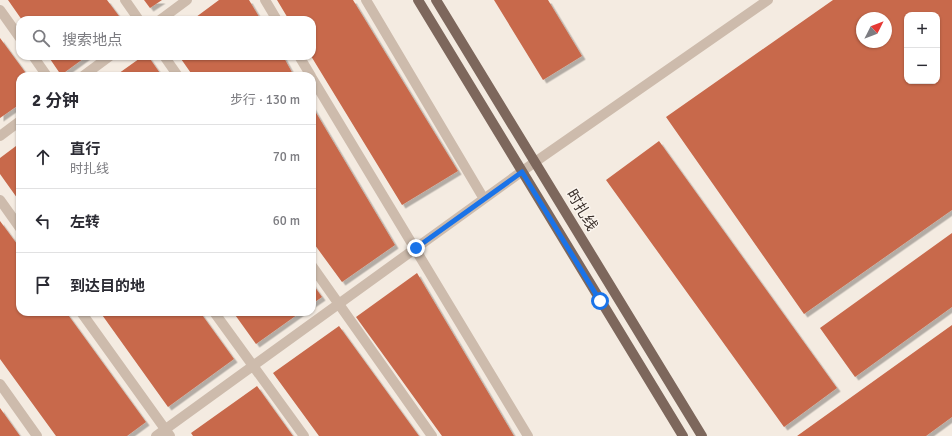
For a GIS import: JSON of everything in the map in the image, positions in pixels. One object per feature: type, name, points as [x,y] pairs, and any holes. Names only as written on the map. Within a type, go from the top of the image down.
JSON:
[{"type":"main road","points":[[418,0],[683,436]]},
{"type":"main road","name":"时扎线","points":[[436,0],[702,436]]},
{"type":"lane","points":[[125,0],[136,16]]},
{"type":"lane","points":[[165,16],[187,0]]},
{"type":"lane","points":[[265,0],[275,16]]},
{"type":"lane","points":[[366,0],[484,199]]},
{"type":"lane","points":[[156,436],[168,433],[253,367],[535,162],[768,0]]},
{"type":"lane","points":[[0,10],[16,32]]},
{"type":"lane","points":[[36,60],[44,72]]},
{"type":"lane","points":[[88,72],[105,60]]},
{"type":"lane","points":[[167,60],[175,72]]},
{"type":"lane","points":[[301,60],[309,72]]},
{"type":"lane","points":[[316,84],[528,436]]},
{"type":"lane","points":[[0,136],[16,124]]},
{"type":"lane","points":[[0,200],[16,222]]},
{"type":"lane","points":[[316,272],[432,436]]},
{"type":"lane","points":[[84,316],[168,433]]},
{"type":"lane","points":[[217,316],[304,436]]},
{"type":"lane","points":[[0,384],[37,436]]},
{"type":"building","points":[[8,0],[107,0],[119,16],[19,16]]},
{"type":"building","points":[[144,0],[162,0],[150,8]]},
{"type":"building","points":[[219,0],[249,0],[259,16],[197,16]]},
{"type":"building","points":[[277,0],[353,0],[458,171],[402,205],[313,60],[316,60],[316,16],[287,16]]},
{"type":"building","points":[[494,0],[548,0],[582,56],[543,80]]},
{"type":"building","points":[[833,0],[952,0],[952,210],[804,314],[666,117]]},
{"type":"building","points":[[0,38],[25,72],[16,72],[16,107],[0,118]]},
{"type":"building","points":[[51,60],[82,60],[65,72],[59,72]]},
{"type":"building","points":[[137,60],[151,60],[159,72],[121,72]]},
{"type":"building","points":[[182,60],[285,60],[292,72],[190,72]]},
{"type":"building","points":[[316,113],[395,245],[342,282],[316,246]]},
{"type":"building","points":[[659,141],[837,388],[784,427],[606,180]]},
{"type":"building","points":[[16,146],[16,196],[0,174],[0,158]]},
{"type":"building","points":[[0,221],[16,243],[16,316],[69,316],[146,422],[127,436],[56,436],[0,359]]},
{"type":"building","points":[[952,233],[952,307],[855,377],[820,328]]},
{"type":"building","points":[[417,273],[514,436],[442,436],[356,317]]},
{"type":"building","points":[[316,289],[322,297],[316,301]]},
{"type":"building","points":[[103,316],[203,316],[234,359],[168,407]]},
{"type":"building","points":[[236,316],[295,316],[256,344]]},
{"type":"building","points":[[952,325],[952,417],[926,436],[797,436]]},
{"type":"building","points":[[339,326],[419,436],[319,436],[273,373]]},
{"type":"building","points":[[257,386],[293,436],[193,436],[191,433]]},
{"type":"building","points":[[0,408],[20,436],[0,436]]},
{"type":"route","points":[[416,248],[522,172],[600,301]]}]
